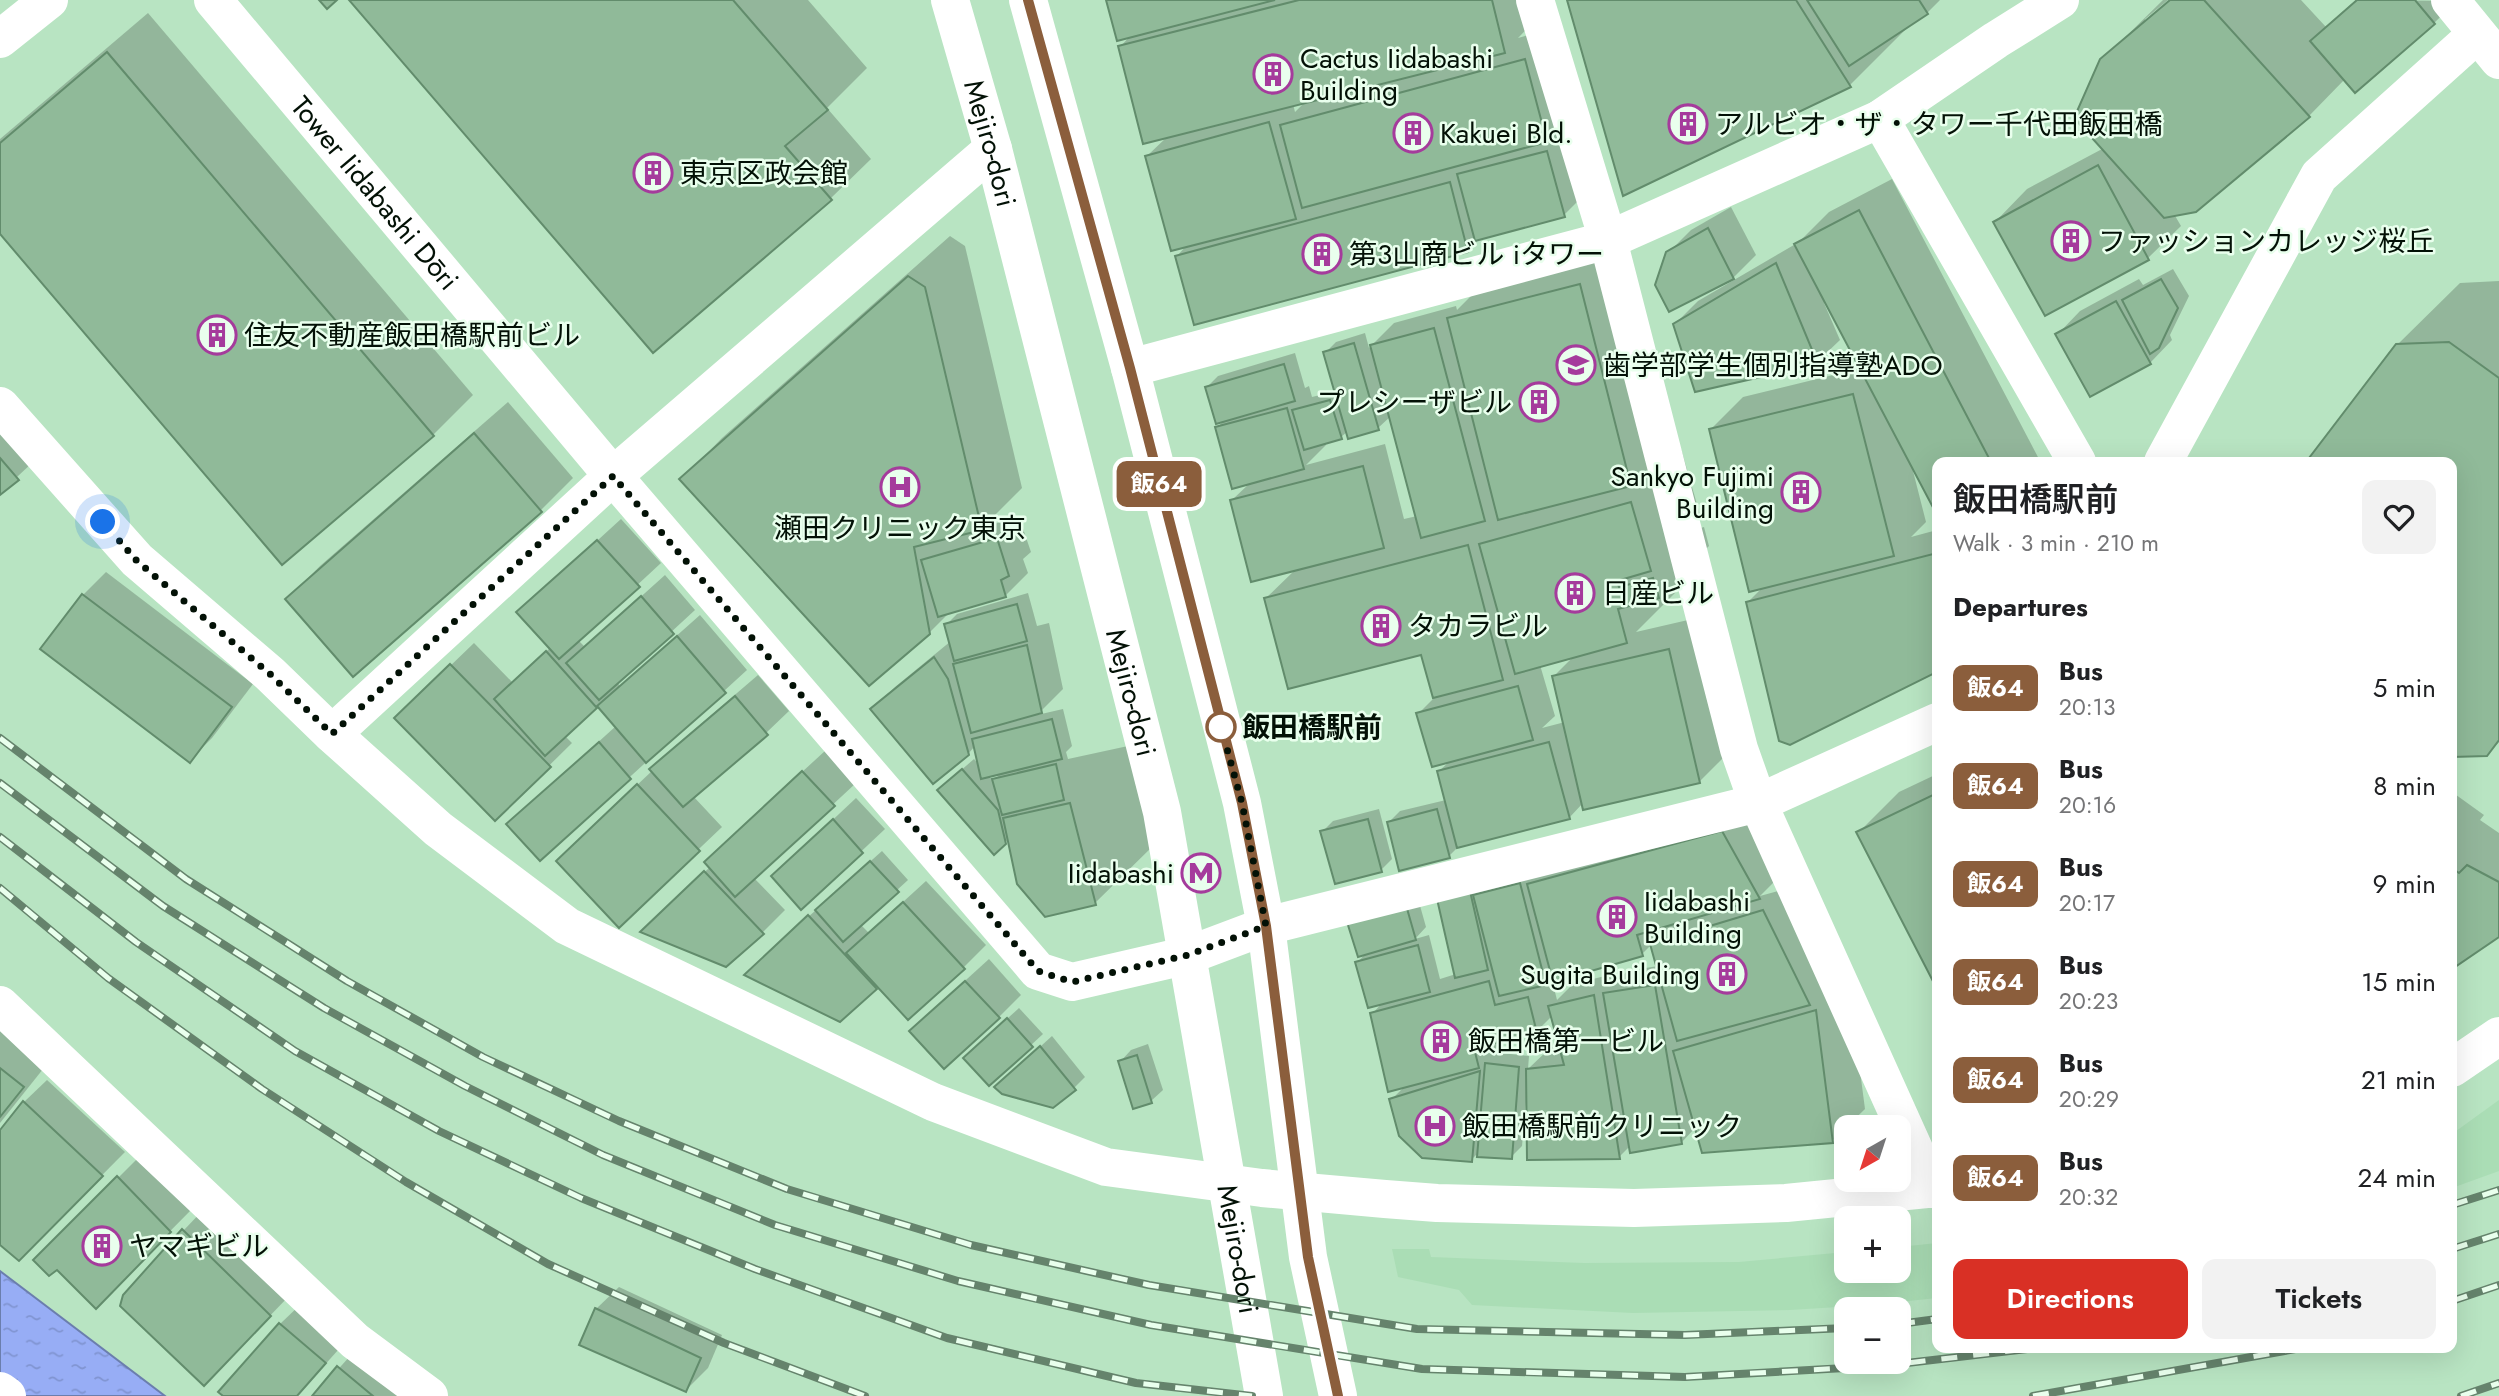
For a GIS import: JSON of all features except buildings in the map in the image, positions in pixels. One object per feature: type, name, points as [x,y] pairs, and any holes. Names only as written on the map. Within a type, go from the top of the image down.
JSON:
[{"type":"main road","points":[[0,39],[49,0]]},
{"type":"main road","name":"Tower Iidabashi Dōri","points":[[213,0],[613,476],[1038,971],[1072,982],[1188,955],[1266,926],[1758,803],[1932,724]]},
{"type":"main road","name":"Mejiro-dori","points":[[950,0],[993,149],[1162,812],[1264,1396]]},
{"type":"main road","points":[[1028,0],[1130,368],[1242,803],[1266,926],[1308,1257],[1338,1396]]},
{"type":"main road","points":[[1535,0],[1608,240],[1739,749],[1758,803],[1932,1182]]},
{"type":"main road","points":[[1130,368],[1608,240],[1880,119],[2060,0]]},
{"type":"main road","points":[[2166,457],[2319,176],[2488,47],[2450,0]]},
{"type":"main road","points":[[1880,119],[2074,457]]},
{"type":"main road","points":[[332,734],[613,476],[993,149]]},
{"type":"main road","points":[[0,406],[137,561],[270,674],[438,829],[567,926],[933,1102],[1106,1167],[1227,1184],[1437,1203],[1634,1208],[1786,1203],[1932,1189]]},
{"type":"main road","points":[[0,1005],[355,1340],[429,1396]]},
{"type":"main road","points":[[2457,1065],[2499,1036]]},
{"type":"main road","points":[[0,1391],[7,1396]]},
{"type":"shaded area","points":[[2499,1100],[2499,1171],[2457,1186],[2457,1130]]},
{"type":"shaded area","points":[[1932,1244],[1932,1299],[1911,1301],[1911,1297],[1834,1297],[1834,1307],[1633,1313],[1472,1305],[1459,1290],[1398,1277],[1392,1249],[1429,1249],[1431,1257],[1584,1263],[1739,1262],[1834,1253],[1834,1283],[1911,1283],[1911,1246]]},
{"type":"water","points":[[0,1271],[165,1396],[0,1396]]},
{"type":"railway","points":[[0,738],[186,879],[347,981],[483,1057],[619,1121],[787,1189],[971,1245],[1149,1285],[1417,1329],[1685,1335],[1834,1329]]},
{"type":"railway","points":[[0,783],[163,906],[324,1008],[465,1086],[603,1155],[775,1225],[958,1281],[1151,1325],[1422,1369],[1685,1377],[1881,1366],[1993,1353]]},
{"type":"railway","points":[[0,837],[136,942],[295,1051],[439,1131],[581,1198],[755,1269],[947,1338],[1136,1383],[1252,1396]]},
{"type":"railway","points":[[0,888],[108,978],[262,1089],[406,1182],[548,1264],[724,1343],[865,1396]]},
{"type":"railway","points":[[2457,1203],[2499,1190]]},
{"type":"railway","points":[[2457,1247],[2499,1234]]},
{"type":"railway","points":[[2457,1299],[2499,1285]]},
{"type":"railway","points":[[1911,1322],[1932,1320]]},
{"type":"railway","points":[[2033,1396],[2273,1353]]},
{"type":"railway","points":[[2461,1396],[2499,1383]]},
{"type":"bus line","name":"飯64","points":[[1028,0],[1130,368],[1242,803],[1266,926],[1308,1257],[1338,1396]]},
{"type":"place","name":"Cactus Iidabashi Building","points":[[1273,74]]},
{"type":"place","name":"アルビオ・ザ・タワー千代田飯田橋","points":[[1688,124]]},
{"type":"place","name":"Kakuei Bld.","points":[[1413,133]]},
{"type":"place","name":"東京区政会館","points":[[653,173]]},
{"type":"place","name":"ファッションカレッジ桜丘","points":[[2071,241]]},
{"type":"place","name":"第3山商ビル iタワー","points":[[1322,254]]},
{"type":"place","name":"住友不動産飯田橋駅前ビル","points":[[217,335]]},
{"type":"place","name":"歯学部学生個別指導塾ADO","points":[[1576,365]]},
{"type":"place","name":"プレシーザビル","points":[[1539,402]]},
{"type":"place","name":"瀬田クリニック東京","points":[[900,487]]},
{"type":"place","name":"Sankyo Fujimi Building","points":[[1801,492]]},
{"type":"place","name":"日産ビル","points":[[1575,593]]},
{"type":"place","name":"タカラビル","points":[[1381,626]]},
{"type":"place","name":"飯田橋駅前","points":[[1221,727]]},
{"type":"place","name":"Iidabashi","points":[[1201,873]]},
{"type":"place","name":"Iidabashi Building","points":[[1617,917]]},
{"type":"place","name":"Sugita Building","points":[[1727,974]]},
{"type":"place","name":"飯田橋第一ビル","points":[[1441,1041]]},
{"type":"place","name":"飯田橋駅前クリニック","points":[[1435,1126]]},
{"type":"place","name":"ヤマギビル","points":[[102,1246]]},
{"type":"route","points":[[103,522],[137,561],[270,674],[332,734],[613,476],[1038,971],[1072,982],[1188,955],[1266,926],[1242,803],[1221,727]]}]
